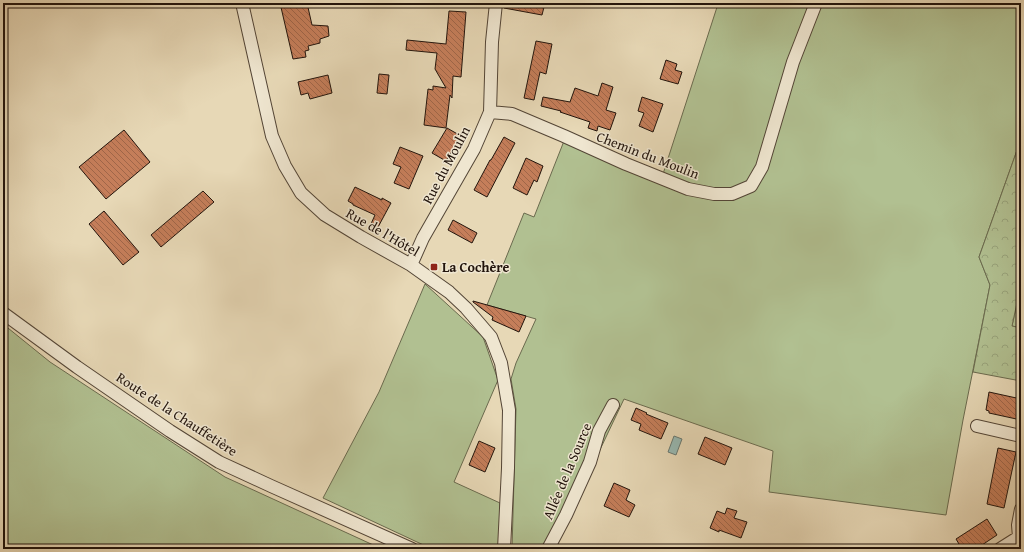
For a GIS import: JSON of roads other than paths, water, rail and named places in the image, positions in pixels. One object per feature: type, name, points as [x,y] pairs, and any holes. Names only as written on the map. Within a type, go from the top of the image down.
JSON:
[{"type":"street","name":"Rue de l'Hôtel","points":[[242,3],[272,136],[285,166],[301,193],[325,215],[360,237],[410,265],[449,292],[466,308],[491,337],[501,363],[509,410],[504,549]]},
{"type":"street","name":"Rue du Moulin","points":[[410,265],[423,238],[474,149],[490,112],[492,36],[496,3]]},
{"type":"street","name":"Chemin du Moulin","points":[[490,112],[512,114],[626,164],[688,189],[714,194],[732,194],[751,186],[762,167],[793,62],[816,3]]},
{"type":"street","name":"Route de la Chauffetière","points":[[3,313],[120,397],[219,462],[412,549]]},
{"type":"street","name":"Allée de la Source","points":[[548,549],[566,515],[590,462],[599,431],[613,406]]},
{"type":"street","points":[[977,426],[1021,436]]},
{"type":"street","points":[[1000,549],[1020,537],[1018,525],[1021,509]]},
{"type":"water","points":[[674,436],[682,439],[676,455],[668,452]]},
{"type":"place","name":"La Cochère","points":[[434,267]]}]
